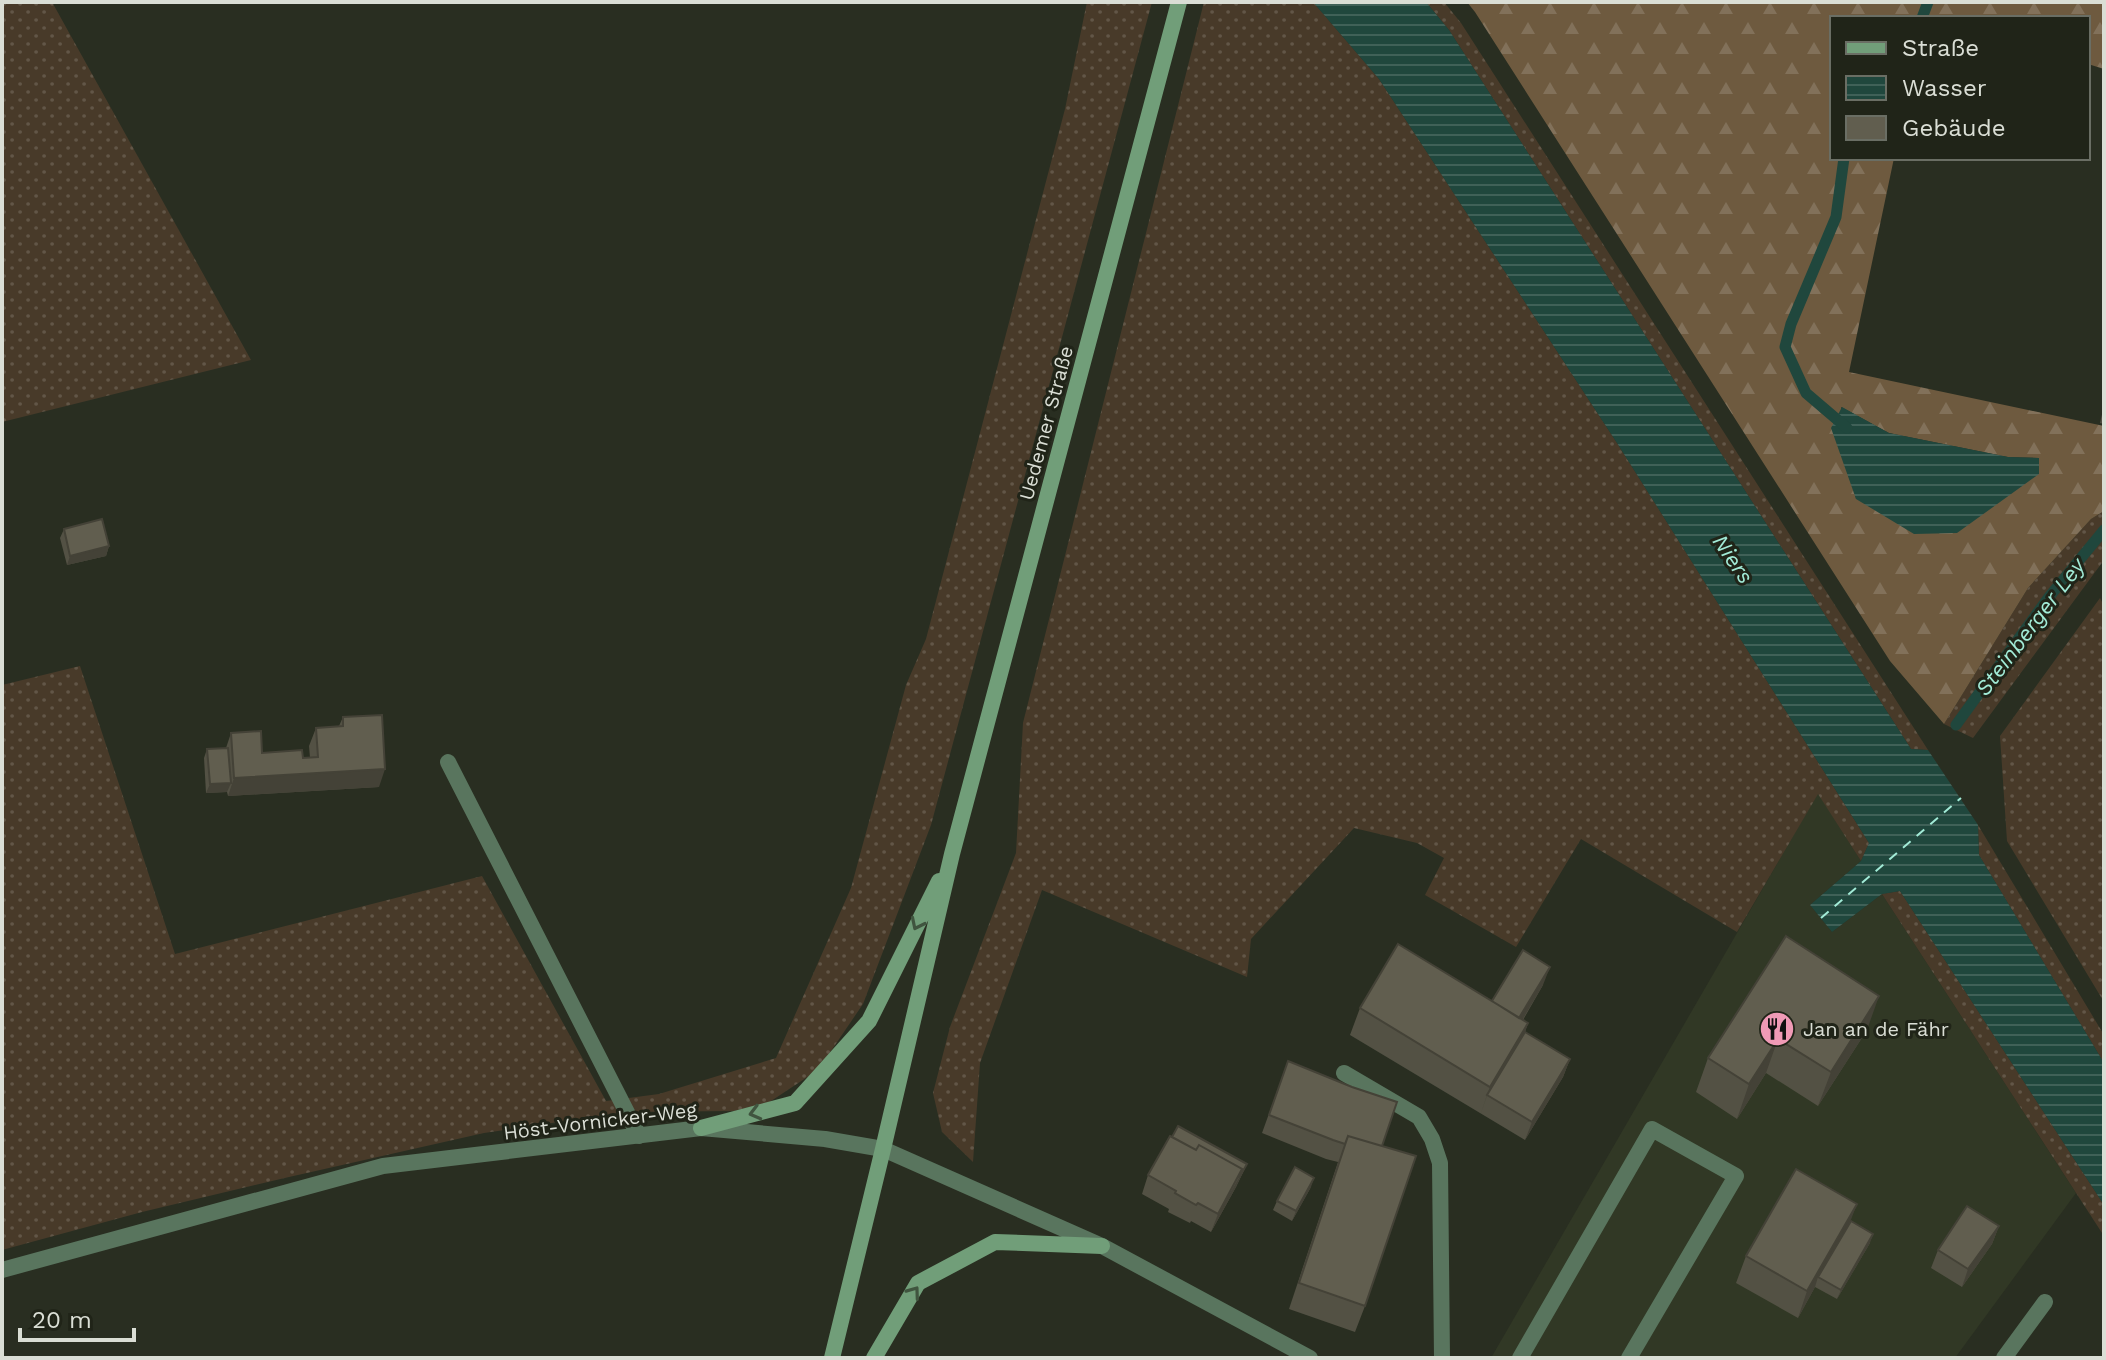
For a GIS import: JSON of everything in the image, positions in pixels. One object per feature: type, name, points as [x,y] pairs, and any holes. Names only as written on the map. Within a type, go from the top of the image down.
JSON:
[{"type":"main road","name":"Uedemer Straße","points":[[952,854],[1179,2]]},
{"type":"main road","points":[[701,1128],[795,1103],[839,1055],[869,1021],[952,854]]},
{"type":"main road","points":[[832,1358],[952,854]]},
{"type":"main road","points":[[874,1358],[918,1283],[995,1242],[1102,1246]]},
{"type":"street","points":[[448,762],[639,1136]]},
{"type":"street","points":[[1344,1073],[1419,1117],[1432,1139],[1440,1163],[1442,1358]]},
{"type":"street","name":"Höst-Vornicker-Weg","points":[[2,1270],[383,1166],[701,1128],[825,1139],[883,1149],[1102,1246],[1310,1358]]},
{"type":"street","points":[[1520,1358],[1652,1129],[1736,1176],[1629,1358]]},
{"type":"street","points":[[2004,1358],[2045,1302]]},
{"type":"shaded area","points":[[2,2],[52,2],[251,360],[2,422]]},
{"type":"shaded area","points":[[1087,2],[1152,2],[931,825],[863,1004],[818,1070],[768,1103],[734,1111],[626,1112],[484,1133],[142,1212],[2,1250],[2,685],[80,666],[175,954],[482,876],[606,1101],[659,1094],[776,1058],[851,888],[906,685],[926,639],[1065,109]]},
{"type":"shaded area","points":[[1204,2],[1313,2],[1379,79],[1617,443],[1869,843],[1861,861],[1818,794],[1737,932],[1581,839],[1516,947],[1425,895],[1444,858],[1417,843],[1354,828],[1251,939],[1247,977],[1042,890],[980,1063],[973,1162],[942,1132],[933,1093],[950,1027],[1016,853],[1023,723]]},
{"type":"shaded area","points":[[1426,2],[1444,2],[1461,23],[1928,750],[1911,749],[1449,30]]},
{"type":"shaded area","points":[[2104,511],[2104,560],[1973,738],[1944,724],[2028,588],[2091,519]]},
{"type":"shaded area","points":[[2100,598],[2104,606],[2104,1002],[2007,841],[2000,736]]},
{"type":"shaded area","points":[[1818,793],[1861,861],[1810,905],[1832,932],[1882,894],[2076,1193],[1955,1358],[1491,1358]]},
{"type":"shaded area","points":[[1978,825],[2104,1035],[2104,1063],[1979,855]]},
{"type":"shaded area","points":[[1900,891],[2104,1205],[2104,1236],[1882,894]]},
{"type":"green space","points":[[1467,2],[2104,2],[2104,69],[2090,65],[2090,16],[1830,16],[1830,160],[1894,160],[1849,372],[2104,426],[2104,511],[2091,519],[2028,588],[1944,724],[1890,661]],"holes":[[[1841,407],[1889,433],[2008,457],[2039,458],[1856,499]]]},
{"type":"water","name":"Niers","points":[[1313,2],[1426,2],[1449,30],[1911,749],[1928,750],[1978,825],[1979,855],[2104,1063],[2104,1205],[1900,891],[1882,894],[1832,932],[1810,905],[1861,861],[1869,843],[1617,443],[1379,79]]},
{"type":"water","points":[[1842,407],[1889,433],[2008,457],[2039,458],[2039,474],[1957,533],[1914,534],[1856,499],[1831,428]]},
{"type":"building","points":[[102,519],[109,546],[70,556],[64,529]]},
{"type":"building","points":[[382,715],[385,769],[234,778],[231,733],[261,731],[262,753],[302,750],[303,758],[318,757],[316,728],[343,726],[343,717]]},
{"type":"building","points":[[228,748],[231,783],[210,784],[207,749]]},
{"type":"building","points":[[1786,936],[1879,996],[1831,1072],[1778,1039],[1749,1084],[1708,1058]]},
{"type":"building","points":[[1398,944],[1528,1023],[1490,1087],[1360,1008]]},
{"type":"building","points":[[1523,950],[1550,967],[1519,1018],[1492,1001]]},
{"type":"building","points":[[1525,1032],[1570,1059],[1532,1122],[1487,1095]]},
{"type":"building","points":[[1288,1061],[1397,1102],[1382,1146],[1348,1136],[1345,1144],[1269,1115]]},
{"type":"building","points":[[1178,1126],[1247,1164],[1239,1178],[1242,1169],[1199,1145],[1196,1150],[1172,1137]]},
{"type":"building","points":[[1170,1136],[1196,1150],[1199,1145],[1242,1169],[1218,1214],[1198,1203],[1196,1205],[1148,1175]]},
{"type":"building","points":[[1348,1136],[1416,1156],[1365,1306],[1299,1283]]},
{"type":"building","points":[[1295,1167],[1314,1178],[1296,1211],[1277,1201]]},
{"type":"building","points":[[1796,1169],[1857,1204],[1807,1291],[1746,1256]]},
{"type":"building","points":[[1967,1206],[1999,1226],[1968,1269],[1938,1250]]},
{"type":"building","points":[[1851,1221],[1873,1234],[1841,1290],[1818,1277]]},
{"type":"waterway","points":[[1923,16],[1928,2]]},
{"type":"waterway","points":[[1844,160],[1836,217],[1791,324],[1785,347],[1806,393],[1847,428]]},
{"type":"waterway","name":"Steinberger Ley","points":[[1956,725],[2049,597],[2104,530]]},
{"type":"ferry route","points":[[1821,918],[1961,798]]},
{"type":"place","name":"Jan an de Fähr","points":[[1777,1029]]}]
